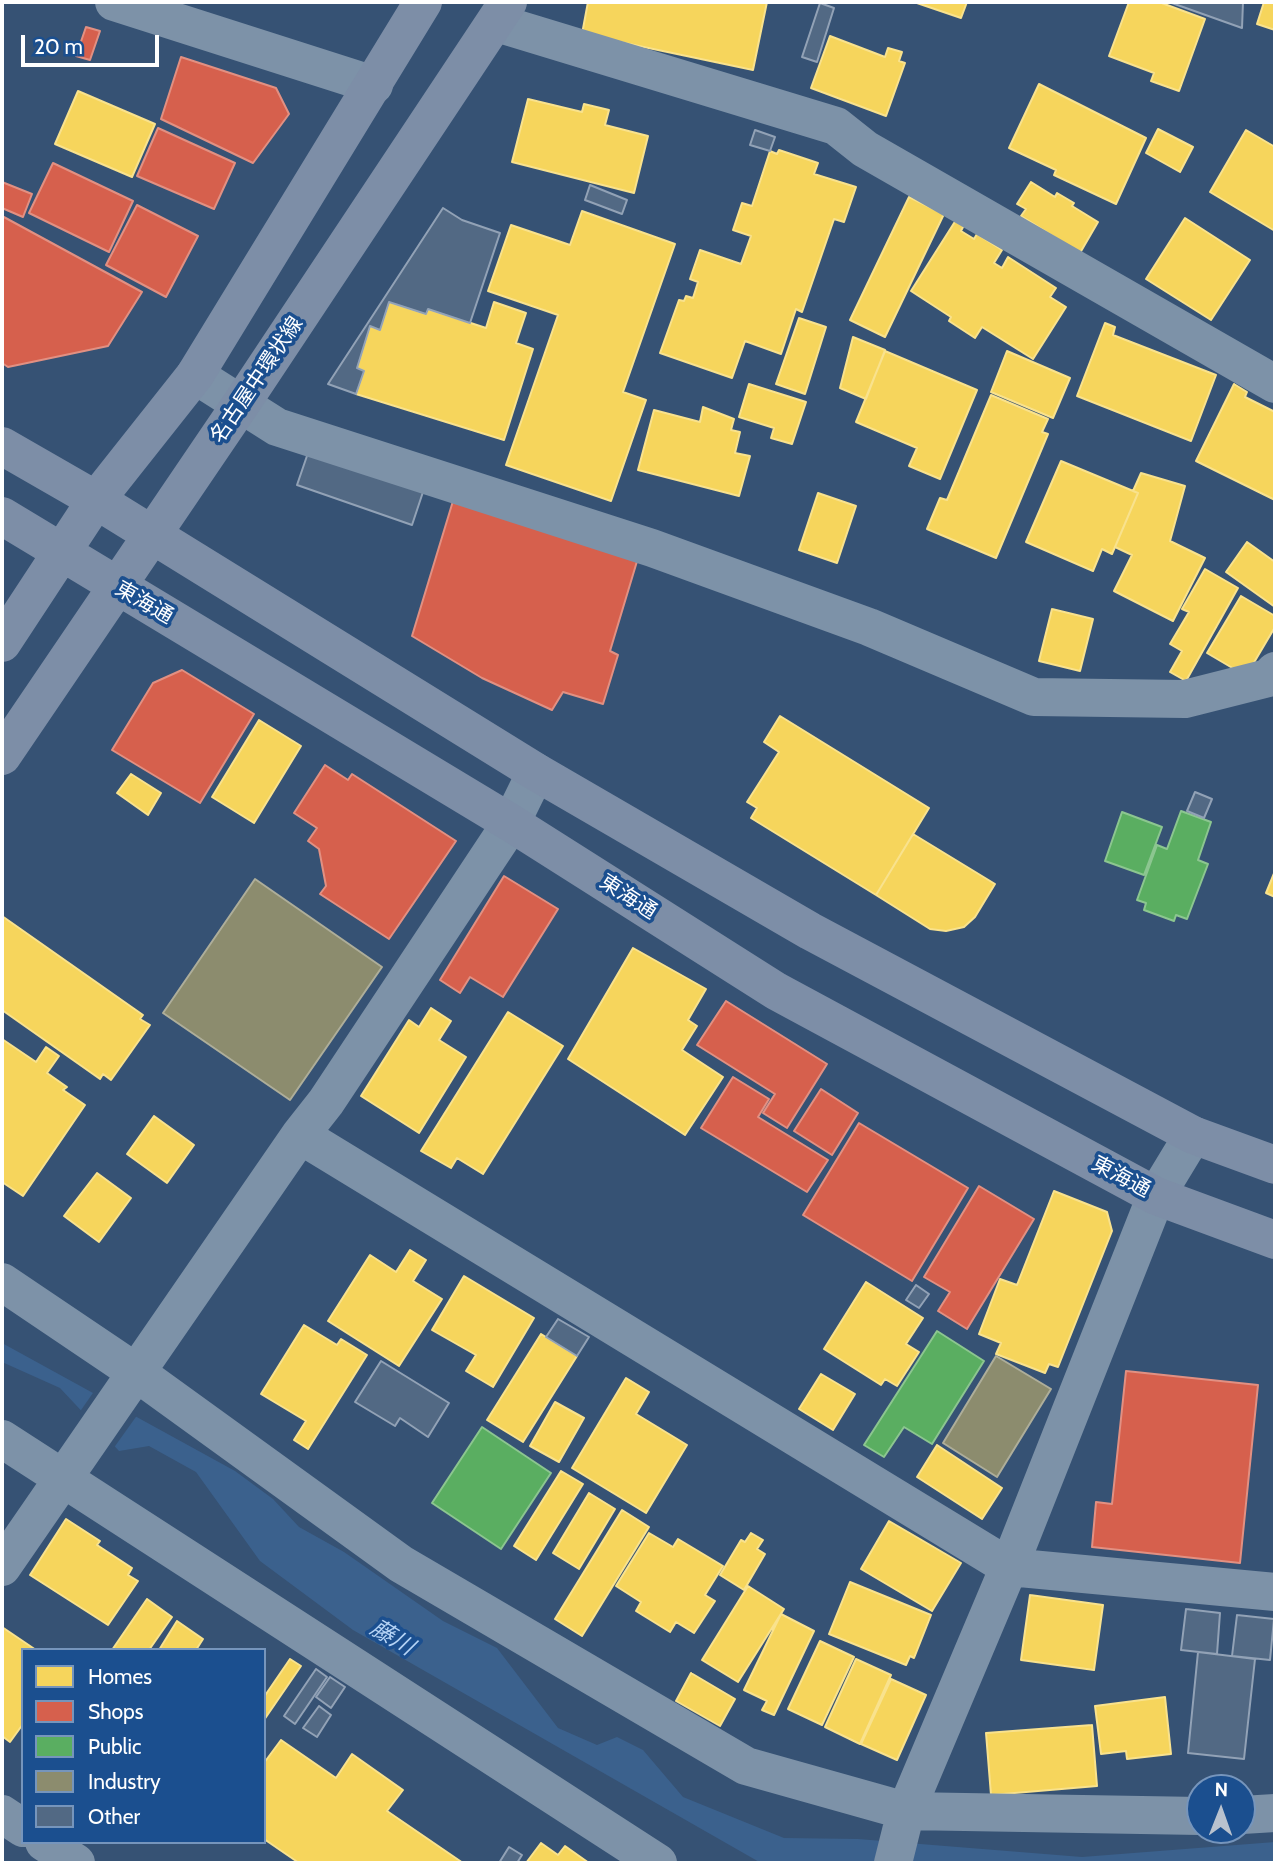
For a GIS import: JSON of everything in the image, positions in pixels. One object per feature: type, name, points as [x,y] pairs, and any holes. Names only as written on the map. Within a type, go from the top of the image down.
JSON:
[{"type":"main road","points":[[2,643],[96,500],[195,375],[423,2]]},
{"type":"main road","name":"名古屋中環状線","points":[[2,756],[502,12]]},
{"type":"main road","points":[[2,446],[96,500],[536,772],[810,931],[1193,1135],[1275,1166]]},
{"type":"main road","name":"東海通","points":[[2,516],[61,554],[223,648],[511,822],[776,991],[1156,1196],[1275,1240]]},
{"type":"street","points":[[114,2],[374,85]]},
{"type":"street","points":[[502,12],[836,126],[865,149],[1275,384]]},
{"type":"street","points":[[195,375],[277,427],[652,548],[856,622],[1034,696],[1185,699],[1268,678],[1275,671]]},
{"type":"street","points":[[2,1567],[300,1135],[326,1102],[511,822],[536,772]]},
{"type":"street","points":[[300,1135],[1009,1567],[1275,1592]]},
{"type":"street","points":[[899,1836],[1156,1196],[1193,1135]]},
{"type":"street","points":[[2,1282],[130,1381],[401,1564],[746,1766],[899,1836],[1186,1817]]},
{"type":"street","points":[[2,1439],[68,1469],[658,1863]]},
{"type":"street","points":[[1256,1814],[1275,1812]]},
{"type":"street","points":[[2,1814],[21,1827]]},
{"type":"street","points":[[47,1844],[76,1863]]},
{"type":"water","name":"藤川","points":[[2,1343],[235,1471],[273,1499],[299,1527],[344,1552],[443,1621],[497,1648],[558,1728],[597,1745],[617,1737],[643,1750],[683,1797],[784,1838],[858,1839],[1082,1857],[1275,1842],[1275,1863],[761,1863],[353,1630],[260,1561],[196,1472],[149,1446],[119,1451],[60,1388],[2,1362]]},
{"type":"pier","points":[[95,1390],[138,1414],[113,1449],[79,1413]]},
{"type":"building: Homes","points":[[588,2],[767,2],[753,70],[582,34]]},
{"type":"building: Homes","points":[[914,2],[967,2],[961,18]]},
{"type":"building: Homes","points":[[1129,2],[1159,2],[1205,19],[1179,91],[1151,81],[1154,73],[1109,56]]},
{"type":"building: Homes","points":[[1264,2],[1275,2],[1275,30],[1257,24]]},
{"type":"building: Homes","points":[[830,36],[885,57],[888,48],[902,52],[899,61],[905,63],[886,116],[811,88]]},
{"type":"building: Homes","points":[[1039,84],[1146,138],[1116,204],[1054,175],[1056,170],[1009,148]]},
{"type":"building: Homes","points":[[78,91],[155,124],[132,177],[55,144]]},
{"type":"building: Homes","points":[[528,99],[582,112],[584,104],[609,110],[605,125],[648,136],[634,193],[512,162]]},
{"type":"building: Homes","points":[[1158,129],[1193,147],[1180,172],[1146,153]]},
{"type":"building: Homes","points":[[1246,130],[1275,147],[1275,231],[1210,192]]},
{"type":"building: Homes","points":[[779,150],[818,163],[814,174],[856,187],[844,222],[834,219],[802,312],[796,309],[781,354],[745,341],[732,378],[660,353],[679,300],[684,301],[686,296],[693,298],[698,282],[690,279],[700,250],[741,264],[751,236],[733,230],[742,203],[752,206],[770,151],[777,154]]},
{"type":"building: Homes","points":[[1031,182],[1055,197],[1057,193],[1074,203],[1072,206],[1098,222],[1080,253],[1021,216],[1026,209],[1017,204]]},
{"type":"building: Homes","points":[[909,197],[944,214],[885,337],[850,320]]},
{"type":"building: Homes","points":[[582,211],[675,244],[623,392],[646,400],[611,501],[506,465],[558,315],[488,291],[511,225],[570,245]]},
{"type":"building: Homes","points":[[1185,218],[1250,260],[1211,320],[1146,279]]},
{"type":"building: Homes","points":[[956,220],[964,225],[961,231],[974,239],[977,234],[1002,250],[994,263],[1002,268],[1008,257],[1056,288],[1050,297],[1066,307],[1033,359],[982,327],[975,338],[949,321],[951,317],[911,291]]},
{"type":"building: Homes","points":[[389,302],[426,314],[428,309],[486,328],[494,302],[526,313],[516,343],[533,349],[504,440],[356,394],[364,371],[357,368],[370,326],[380,330]]},
{"type":"building: Homes","points":[[799,318],[826,327],[805,394],[776,384]]},
{"type":"building: Homes","points":[[1105,323],[1115,327],[1113,335],[1216,375],[1191,441],[1077,396]]},
{"type":"building: Homes","points":[[853,337],[885,350],[866,399],[840,388]]},
{"type":"building: Homes","points":[[885,351],[977,390],[940,479],[909,466],[917,448],[856,422]]},
{"type":"building: Homes","points":[[1007,351],[1070,378],[1053,418],[991,392]]},
{"type":"building: Homes","points":[[749,384],[806,402],[792,444],[771,438],[774,428],[739,417]]},
{"type":"building: Homes","points":[[1234,384],[1247,392],[1245,397],[1275,412],[1275,500],[1196,461]]},
{"type":"building: Homes","points":[[991,395],[1048,419],[1042,432],[1048,434],[996,558],[927,529],[940,498],[947,500]]},
{"type":"building: Homes","points":[[703,407],[734,419],[731,430],[740,432],[735,453],[750,456],[739,496],[638,470],[654,410],[700,422]]},
{"type":"building: Homes","points":[[1061,461],[1138,493],[1112,554],[1102,549],[1093,571],[1026,542]]},
{"type":"building: Homes","points":[[1141,473],[1185,486],[1170,541],[1205,558],[1173,621],[1114,591],[1132,555],[1115,547],[1138,493],[1133,491]]},
{"type":"building: Homes","points":[[818,493],[856,506],[837,563],[799,550]]},
{"type":"building: Homes","points":[[1247,542],[1275,562],[1275,607],[1226,572]]},
{"type":"building: Homes","points":[[1205,569],[1238,588],[1186,681],[1170,672],[1182,651],[1170,644],[1189,612],[1182,609]]},
{"type":"building: Homes","points":[[1241,596],[1275,616],[1275,627],[1246,676],[1207,653]]},
{"type":"building: Homes","points":[[1052,609],[1093,619],[1080,671],[1039,661]]},
{"type":"building: Homes","points":[[780,716],[929,808],[876,895],[751,818],[757,808],[747,802],[779,752],[764,742]]},
{"type":"building: Homes","points":[[259,720],[301,746],[254,823],[212,797]]},
{"type":"building: Homes","points":[[131,774],[161,793],[148,815],[117,793]]},
{"type":"building: Homes","points":[[913,834],[995,884],[975,917],[964,927],[946,931],[930,929],[876,895]]},
{"type":"building: Homes","points":[[1275,871],[1275,897],[1266,893]]},
{"type":"building: Homes","points":[[2,916],[143,1015],[140,1019],[150,1025],[111,1080],[103,1074],[100,1079],[2,1010]]},
{"type":"building: Homes","points":[[633,948],[706,989],[688,1020],[697,1026],[682,1050],[723,1077],[685,1135],[568,1059]]},
{"type":"building: Homes","points":[[431,1008],[451,1021],[439,1040],[466,1057],[419,1133],[361,1096],[409,1020],[419,1027]]},
{"type":"building: Homes","points":[[508,1012],[563,1046],[483,1174],[457,1158],[451,1168],[421,1151]]},
{"type":"building: Homes","points":[[2,1039],[36,1062],[46,1047],[59,1056],[47,1073],[67,1087],[63,1090],[85,1105],[23,1196],[2,1182]]},
{"type":"building: Homes","points":[[154,1116],[194,1145],[167,1183],[127,1154]]},
{"type":"building: Homes","points":[[97,1173],[131,1198],[99,1242],[64,1216]]},
{"type":"building: Homes","points":[[1054,1191],[1107,1212],[1112,1231],[1058,1367],[1049,1364],[1045,1373],[996,1354],[1001,1343],[979,1334],[1000,1279],[1017,1285]]},
{"type":"building: Homes","points":[[410,1250],[426,1260],[413,1281],[442,1299],[399,1366],[328,1321],[370,1255],[396,1272]]},
{"type":"building: Homes","points":[[464,1276],[534,1318],[493,1387],[466,1371],[476,1355],[432,1330]]},
{"type":"building: Homes","points":[[866,1282],[923,1318],[906,1344],[919,1352],[897,1386],[885,1379],[881,1385],[824,1349]]},
{"type":"building: Homes","points":[[304,1325],[337,1345],[341,1339],[367,1355],[308,1449],[294,1440],[306,1421],[261,1394]]},
{"type":"building: Homes","points":[[541,1334],[577,1356],[523,1442],[487,1420]]},
{"type":"building: Homes","points":[[821,1374],[855,1394],[833,1430],[799,1409]]},
{"type":"building: Homes","points":[[626,1378],[649,1392],[636,1414],[687,1445],[646,1513],[572,1468]]},
{"type":"building: Homes","points":[[555,1402],[584,1418],[559,1462],[530,1446]]},
{"type":"building: Homes","points":[[937,1445],[1002,1488],[982,1519],[917,1477]]},
{"type":"building: Homes","points":[[561,1471],[583,1484],[536,1560],[514,1546]]},
{"type":"building: Homes","points":[[589,1493],[615,1509],[579,1569],[553,1553]]},
{"type":"building: Homes","points":[[622,1510],[649,1527],[582,1636],[555,1619]]},
{"type":"building: Homes","points":[[66,1519],[100,1541],[97,1545],[132,1568],[128,1575],[138,1581],[108,1625],[30,1575]]},
{"type":"building: Homes","points":[[889,1521],[961,1563],[932,1611],[861,1569]]},
{"type":"building: Homes","points":[[649,1533],[673,1547],[678,1539],[723,1566],[705,1595],[715,1601],[694,1633],[676,1622],[670,1632],[636,1611],[641,1602],[616,1586]]},
{"type":"building: Homes","points":[[751,1533],[763,1540],[757,1549],[765,1554],[744,1590],[720,1575],[741,1540],[745,1542]]},
{"type":"building: Homes","points":[[850,1582],[931,1615],[914,1658],[910,1656],[906,1665],[829,1634]]},
{"type":"building: Homes","points":[[748,1586],[784,1609],[738,1682],[702,1660]]},
{"type":"building: Homes","points":[[1030,1595],[1103,1605],[1094,1670],[1021,1660]]},
{"type":"building: Homes","points":[[147,1599],[172,1617],[150,1648],[113,1648]]},
{"type":"building: Homes","points":[[781,1614],[814,1631],[774,1715],[762,1710],[767,1701],[744,1690]]},
{"type":"building: Homes","points":[[177,1621],[203,1639],[197,1648],[160,1648]]},
{"type":"building: Homes","points":[[2,1627],[33,1648],[21,1648],[21,1727],[10,1742],[2,1736]]},
{"type":"building: Homes","points":[[820,1641],[854,1657],[822,1725],[788,1709]]},
{"type":"building: Homes","points":[[290,1659],[301,1666],[266,1717],[266,1694]]},
{"type":"building: Homes","points":[[856,1659],[891,1675],[860,1744],[825,1727]]},
{"type":"building: Homes","points":[[691,1673],[735,1699],[720,1726],[676,1701]]},
{"type":"building: Homes","points":[[891,1679],[926,1695],[897,1760],[861,1744]]},
{"type":"building: Homes","points":[[1165,1697],[1171,1754],[1127,1759],[1126,1751],[1101,1754],[1095,1706]]},
{"type":"building: Homes","points":[[1092,1725],[1097,1786],[991,1795],[986,1733]]},
{"type":"building: Homes","points":[[281,1740],[336,1778],[352,1754],[403,1790],[387,1811],[463,1863],[299,1863],[266,1840],[266,1760]]},
{"type":"building: Homes","points":[[541,1843],[558,1855],[565,1846],[589,1863],[526,1863]]},
{"type":"building: Shops","points":[[86,27],[100,31],[90,60],[76,56]]},
{"type":"building: Shops","points":[[181,57],[276,88],[289,114],[253,163],[161,119]]},
{"type":"building: Shops","points":[[158,128],[235,163],[214,209],[137,176]]},
{"type":"building: Shops","points":[[53,163],[133,201],[109,252],[29,213]]},
{"type":"building: Shops","points":[[2,182],[32,194],[23,217],[2,208]]},
{"type":"building: Shops","points":[[137,205],[198,236],[166,297],[106,265]]},
{"type":"building: Shops","points":[[2,216],[142,292],[108,346],[8,367],[2,363]]},
{"type":"building: Shops","points":[[453,501],[638,558],[610,651],[618,655],[603,704],[563,692],[552,710],[482,678],[412,636]]},
{"type":"building: Shops","points":[[182,670],[254,714],[200,803],[112,750],[153,683]]},
{"type":"building: Shops","points":[[325,765],[348,780],[352,774],[456,841],[389,939],[320,894],[326,886],[319,849],[308,841],[317,828],[294,813]]},
{"type":"building: Shops","points":[[504,876],[558,909],[503,997],[470,977],[460,993],[440,980]]},
{"type":"building: Shops","points":[[726,1001],[827,1064],[787,1128],[763,1113],[775,1094],[697,1045]]},
{"type":"building: Shops","points":[[733,1077],[769,1099],[758,1117],[828,1160],[807,1192],[701,1128]]},
{"type":"building: Shops","points":[[821,1089],[858,1113],[832,1155],[794,1131]]},
{"type":"building: Shops","points":[[859,1123],[968,1188],[912,1281],[803,1215]]},
{"type":"building: Shops","points":[[979,1186],[1034,1219],[967,1329],[938,1311],[950,1292],[924,1277]]},
{"type":"building: Shops","points":[[1126,1371],[1258,1385],[1240,1563],[1092,1547],[1096,1502],[1112,1504]]},
{"type":"building: Public","points":[[1181,811],[1211,822],[1198,860],[1208,864],[1187,919],[1176,915],[1174,921],[1144,910],[1146,903],[1137,900],[1157,845],[1167,849]]},
{"type":"building: Public","points":[[1122,812],[1162,827],[1144,875],[1105,861]]},
{"type":"building: Public","points":[[937,1331],[984,1361],[932,1444],[904,1427],[884,1457],[864,1445]]},
{"type":"building: Public","points":[[482,1427],[551,1473],[501,1549],[432,1503]]},
{"type":"building: Industry","points":[[255,879],[382,967],[290,1100],[163,1013]]},
{"type":"building: Industry","points":[[996,1356],[1051,1389],[997,1477],[943,1443]]},
{"type":"building: Other","points":[[1169,2],[1243,2],[1242,28]]},
{"type":"building: Other","points":[[820,3],[834,8],[817,62],[802,57]]},
{"type":"building: Other","points":[[755,130],[775,137],[770,151],[750,145]]},
{"type":"building: Other","points":[[590,185],[627,200],[622,214],[585,200]]},
{"type":"building: Other","points":[[443,208],[462,220],[500,233],[470,323],[428,309],[426,314],[389,302],[380,330],[370,326],[357,368],[364,371],[356,394],[328,384]]},
{"type":"building: Other","points":[[309,450],[423,492],[412,525],[297,485]]},
{"type":"building: Other","points":[[1195,792],[1212,799],[1204,818],[1187,811]]},
{"type":"building: Other","points":[[916,1285],[929,1294],[919,1308],[906,1300]]},
{"type":"building: Other","points":[[558,1319],[589,1337],[577,1356],[546,1337]]},
{"type":"building: Other","points":[[381,1361],[449,1403],[428,1437],[400,1418],[395,1426],[355,1402]]},
{"type":"building: Other","points":[[1186,1609],[1220,1613],[1217,1654],[1181,1650]]},
{"type":"building: Other","points":[[1237,1615],[1274,1619],[1270,1660],[1232,1656]]},
{"type":"building: Other","points":[[1198,1652],[1255,1659],[1244,1759],[1188,1753]]},
{"type":"building: Other","points":[[316,1669],[327,1677],[295,1724],[284,1716]]},
{"type":"building: Other","points":[[330,1677],[345,1687],[331,1708],[316,1697]]},
{"type":"building: Other","points":[[319,1706],[331,1715],[317,1737],[303,1728]]},
{"type":"building: Other","points":[[509,1847],[522,1855],[517,1863],[499,1863]]}]
